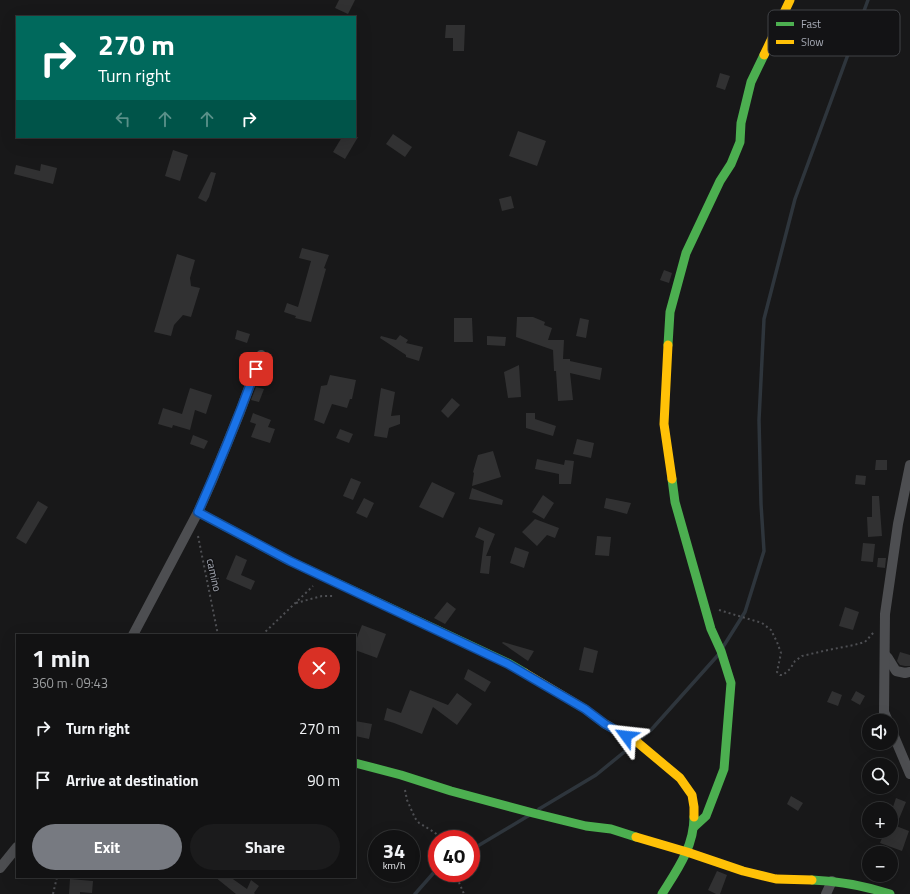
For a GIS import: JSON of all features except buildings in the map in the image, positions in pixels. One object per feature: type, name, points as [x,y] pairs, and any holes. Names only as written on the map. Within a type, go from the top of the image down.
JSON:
[{"type":"street","points":[[785,10],[790,0]]},
{"type":"street","points":[[694,827],[706,816],[724,768],[731,683],[721,651],[711,629],[675,502],[664,424],[670,312],[686,253],[720,180],[731,164],[740,142],[741,123],[750,82],[768,45]]},
{"type":"street","points":[[134,634],[196,516],[240,412],[261,355]]},
{"type":"street","points":[[885,714],[885,614],[898,524],[910,465]]},
{"type":"street","points":[[196,516],[508,664],[585,709],[605,724],[637,742],[680,778],[692,795],[694,807],[694,827],[687,852],[662,894]]},
{"type":"street","points":[[885,655],[896,671],[905,673],[910,672]]},
{"type":"street","points":[[898,746],[910,774]]},
{"type":"street","points":[[356,763],[532,813],[586,826],[611,829],[687,852],[742,871],[776,880],[832,881],[871,888],[890,894]]},
{"type":"street","points":[[0,868],[16,849]]},
{"type":"street","points":[[826,894],[832,881]]},
{"type":"path","name":"camino","points":[[196,516],[218,634]]},
{"type":"path","points":[[263,634],[322,576]]},
{"type":"path","points":[[294,603],[322,596],[335,596]]},
{"type":"path","points":[[705,606],[762,623],[771,630],[778,642],[781,653],[777,672],[780,675],[783,675],[790,669],[795,661],[802,656],[865,642],[876,630],[885,614]]},
{"type":"path","points":[[401,775],[407,800],[415,818],[431,830]]},
{"type":"path","points":[[53,894],[57,878]]},
{"type":"path","points":[[459,882],[464,894]]},
{"type":"waterway","points":[[864,10],[868,0]]},
{"type":"waterway","points":[[723,647],[745,612],[764,551],[761,504],[759,420],[764,319],[795,199],[847,56]]},
{"type":"waterway","points":[[639,740],[651,730],[719,654]]},
{"type":"waterway","points":[[539,809],[596,775],[634,744]]},
{"type":"waterway","points":[[480,845],[528,816]]},
{"type":"waterway","points":[[415,894],[428,879]]},
{"type":"traffic: fast","points":[[668,345],[670,312],[686,253],[720,181],[731,164],[740,142],[741,123],[751,82],[764,55]]},
{"type":"traffic: fast","points":[[672,479],[675,502],[711,629],[721,651],[731,683],[724,769],[706,816],[694,827]]},
{"type":"traffic: fast","points":[[198,512],[290,561],[508,663],[525,673]]},
{"type":"traffic: fast","points":[[356,763],[533,813],[586,826],[611,829],[636,837]]},
{"type":"traffic: fast","points":[[662,894],[684,858],[691,838],[694,817]]},
{"type":"traffic: fast","points":[[812,880],[852,884],[890,894]]},
{"type":"traffic: slow","points":[[785,10],[790,0]]},
{"type":"traffic: slow","points":[[764,55],[768,47]]},
{"type":"traffic: slow","points":[[668,345],[664,424],[672,479]]},
{"type":"traffic: slow","points":[[525,673],[585,709],[605,724],[637,742],[680,778],[692,795],[694,817]]},
{"type":"traffic: slow","points":[[636,837],[743,871],[776,879],[812,880]]},
{"type":"route","points":[[256,369],[240,412],[198,512],[290,561],[508,664],[585,709],[605,724],[626,736]]}]
